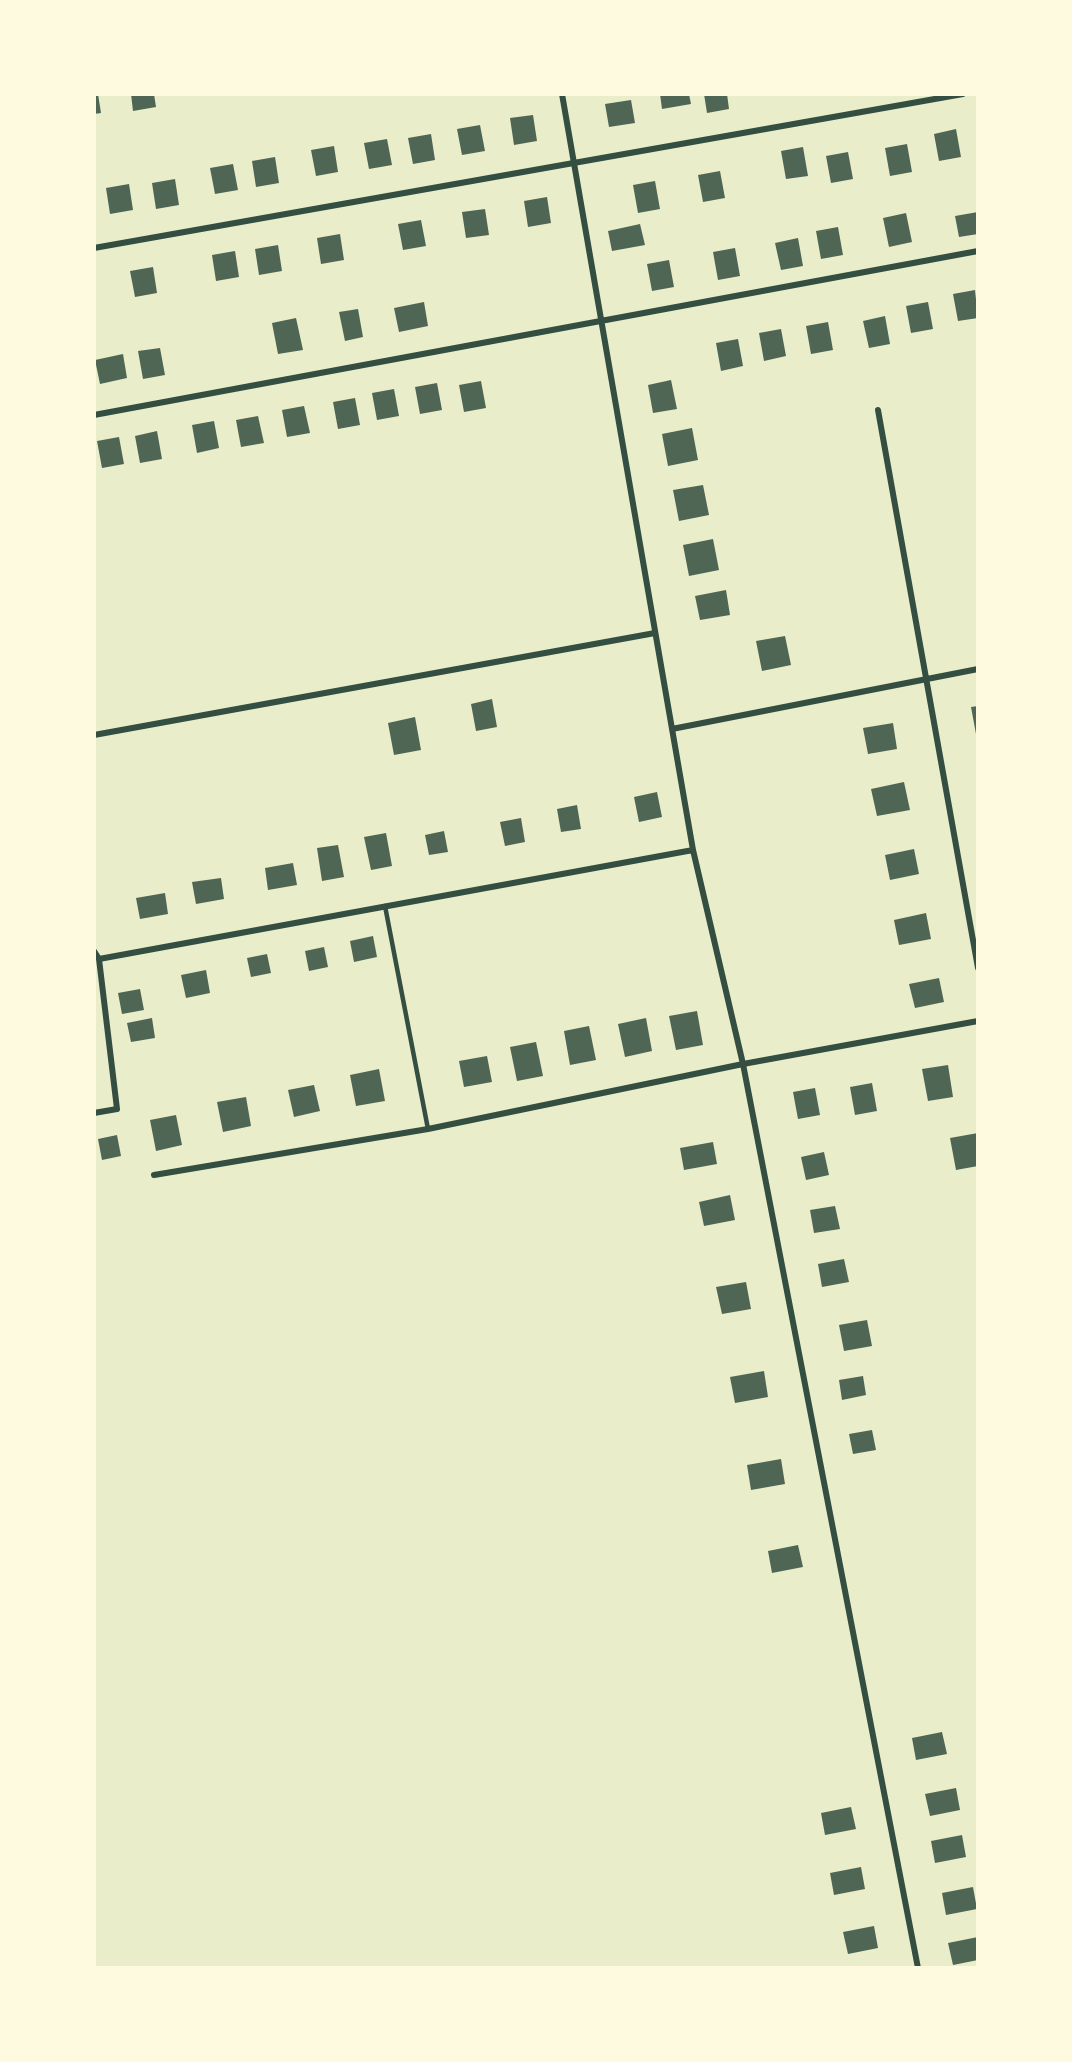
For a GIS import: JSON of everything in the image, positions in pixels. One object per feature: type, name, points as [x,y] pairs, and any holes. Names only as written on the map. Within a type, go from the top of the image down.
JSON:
[{"type":"street","points":[[562,94],[693,850],[743,1064],[918,1968]]},
{"type":"street","points":[[94,248],[963,94]]},
{"type":"street","points":[[94,415],[978,251]]},
{"type":"street","points":[[878,410],[978,968]]},
{"type":"street","points":[[94,735],[655,633]]},
{"type":"street","points":[[672,729],[978,669]]},
{"type":"street","points":[[99,959],[693,850]]},
{"type":"street","points":[[94,951],[99,959],[117,1109],[94,1113]]},
{"type":"street","points":[[154,1175],[428,1129],[743,1064],[978,1020]]},
{"type":"lane","points":[[385,906],[428,1129]]},
{"type":"building","points":[[94,94],[98,94],[101,113],[94,114]]},
{"type":"building","points":[[131,94],[154,94],[156,107],[133,111]]},
{"type":"building","points":[[660,94],[689,94],[691,104],[662,109]]},
{"type":"building","points":[[704,94],[727,94],[729,109],[707,113]]},
{"type":"building","points":[[631,100],[635,123],[609,127],[605,104]]},
{"type":"building","points":[[533,115],[537,141],[514,145],[510,118]]},
{"type":"building","points":[[480,125],[485,151],[462,155],[457,129]]},
{"type":"building","points":[[956,129],[961,157],[939,161],[934,134]]},
{"type":"building","points":[[431,134],[435,160],[413,164],[408,138]]},
{"type":"building","points":[[387,139],[392,165],[369,169],[364,143]]},
{"type":"building","points":[[907,144],[912,172],[890,176],[885,148]]},
{"type":"building","points":[[334,146],[338,172],[316,176],[311,150]]},
{"type":"building","points":[[803,147],[808,176],[786,179],[781,151]]},
{"type":"building","points":[[848,152],[853,179],[831,183],[826,156]]},
{"type":"building","points":[[275,157],[279,183],[256,187],[252,161]]},
{"type":"building","points":[[233,164],[238,190],[215,194],[210,168]]},
{"type":"building","points":[[720,171],[725,198],[703,202],[698,175]]},
{"type":"building","points":[[175,179],[179,205],[156,209],[152,183]]},
{"type":"building","points":[[655,181],[660,209],[638,213],[633,185]]},
{"type":"building","points":[[129,184],[133,210],[110,214],[106,188]]},
{"type":"building","points":[[547,197],[551,223],[528,227],[524,201]]},
{"type":"building","points":[[485,209],[489,235],[466,238],[462,212]]},
{"type":"building","points":[[978,212],[978,234],[959,237],[955,216]]},
{"type":"building","points":[[906,213],[912,242],[889,247],[883,218]]},
{"type":"building","points":[[421,220],[426,246],[403,250],[398,224]]},
{"type":"building","points":[[640,224],[645,245],[612,251],[608,231]]},
{"type":"building","points":[[838,227],[843,255],[821,259],[816,231]]},
{"type":"building","points":[[340,234],[344,260],[321,264],[317,238]]},
{"type":"building","points":[[798,238],[803,266],[781,270],[775,243]]},
{"type":"building","points":[[278,245],[282,271],[259,275],[255,249]]},
{"type":"building","points":[[735,248],[740,276],[718,280],[713,252]]},
{"type":"building","points":[[235,251],[239,277],[216,281],[212,255]]},
{"type":"building","points":[[669,260],[674,287],[652,291],[647,264]]},
{"type":"building","points":[[153,267],[157,293],[135,297],[130,271]]},
{"type":"building","points":[[975,290],[978,318],[958,321],[953,294]]},
{"type":"building","points":[[424,302],[428,326],[399,332],[394,308]]},
{"type":"building","points":[[928,302],[933,329],[911,333],[906,306]]},
{"type":"building","points":[[358,309],[363,337],[345,341],[339,312]]},
{"type":"building","points":[[885,316],[890,344],[869,348],[863,321]]},
{"type":"building","points":[[296,318],[303,350],[278,354],[272,323]]},
{"type":"building","points":[[828,322],[833,350],[811,354],[806,326]]},
{"type":"building","points":[[781,329],[786,356],[764,361],[759,333]]},
{"type":"building","points":[[738,339],[743,366],[721,371],[716,343]]},
{"type":"building","points":[[160,348],[165,375],[143,379],[138,351]]},
{"type":"building","points":[[123,354],[127,378],[100,384],[95,360]]},
{"type":"building","points":[[671,380],[677,409],[653,413],[648,385]]},
{"type":"building","points":[[481,381],[486,408],[464,412],[459,385]]},
{"type":"building","points":[[437,383],[442,410],[420,414],[415,387]]},
{"type":"building","points":[[394,389],[399,416],[377,420],[372,393]]},
{"type":"building","points":[[355,398],[360,425],[338,429],[333,402]]},
{"type":"building","points":[[304,406],[310,433],[287,437],[282,410]]},
{"type":"building","points":[[258,416],[264,443],[241,447],[236,420]]},
{"type":"building","points":[[214,421],[219,448],[197,453],[192,425]]},
{"type":"building","points":[[692,428],[698,460],[668,466],[662,434]]},
{"type":"building","points":[[157,431],[162,459],[140,463],[135,436]]},
{"type":"building","points":[[119,437],[124,464],[102,468],[97,441]]},
{"type":"building","points":[[703,485],[709,515],[679,521],[673,490]]},
{"type":"building","points":[[713,539],[719,570],[689,576],[683,545]]},
{"type":"building","points":[[726,590],[730,615],[700,620],[695,596]]},
{"type":"building","points":[[785,636],[791,665],[762,671],[756,641]]},
{"type":"building","points":[[492,699],[497,727],[476,731],[471,704]]},
{"type":"building","points":[[978,706],[978,734],[976,734],[971,707]]},
{"type":"building","points":[[415,717],[421,750],[394,755],[388,723]]},
{"type":"building","points":[[893,723],[897,749],[868,754],[863,728]]},
{"type":"building","points":[[904,782],[910,810],[877,816],[871,789]]},
{"type":"building","points":[[657,792],[662,817],[639,822],[634,797]]},
{"type":"building","points":[[577,805],[581,829],[561,832],[557,809]]},
{"type":"building","points":[[521,818],[525,842],[505,846],[500,822]]},
{"type":"building","points":[[444,831],[448,852],[429,855],[425,835]]},
{"type":"building","points":[[386,833],[392,866],[371,870],[364,837]]},
{"type":"building","points":[[338,845],[344,877],[322,881],[317,848]]},
{"type":"building","points":[[914,849],[919,874],[890,880],[885,855]]},
{"type":"building","points":[[293,863],[297,885],[268,890],[265,868]]},
{"type":"building","points":[[221,878],[224,899],[196,904],[192,882]]},
{"type":"building","points":[[165,893],[168,914],[140,919],[136,898]]},
{"type":"building","points":[[926,913],[931,939],[899,945],[894,920]]},
{"type":"building","points":[[373,936],[377,957],[354,962],[350,941]]},
{"type":"building","points":[[324,947],[328,967],[309,971],[305,951]]},
{"type":"building","points":[[267,954],[271,973],[251,977],[247,958]]},
{"type":"building","points":[[206,970],[210,993],[186,998],[181,975]]},
{"type":"building","points":[[939,978],[944,1002],[915,1008],[909,984]]},
{"type":"building","points":[[140,989],[144,1010],[122,1014],[118,993]]},
{"type":"building","points":[[697,1011],[703,1045],[676,1050],[669,1016]]},
{"type":"building","points":[[152,1018],[155,1038],[131,1042],[127,1023]]},
{"type":"building","points":[[646,1018],[652,1051],[625,1057],[618,1024]]},
{"type":"building","points":[[589,1026],[596,1060],[570,1065],[564,1031]]},
{"type":"building","points":[[536,1042],[543,1076],[517,1081],[510,1047]]},
{"type":"building","points":[[487,1056],[492,1082],[464,1087],[459,1061]]},
{"type":"building","points":[[948,1065],[953,1097],[928,1101],[922,1069]]},
{"type":"building","points":[[379,1069],[385,1101],[356,1106],[350,1075]]},
{"type":"building","points":[[872,1083],[877,1111],[855,1115],[850,1087]]},
{"type":"building","points":[[314,1085],[320,1111],[294,1117],[288,1090]]},
{"type":"building","points":[[815,1088],[820,1115],[798,1119],[793,1092]]},
{"type":"building","points":[[246,1097],[251,1126],[223,1132],[217,1102]]},
{"type":"building","points":[[176,1115],[182,1145],[156,1151],[150,1120]]},
{"type":"building","points":[[978,1133],[978,1166],[956,1170],[950,1138]]},
{"type":"building","points":[[117,1135],[121,1156],[102,1160],[98,1139]]},
{"type":"building","points":[[713,1142],[717,1164],[684,1170],[680,1148]]},
{"type":"building","points":[[824,1152],[829,1175],[806,1180],[801,1157]]},
{"type":"building","points":[[730,1195],[735,1220],[704,1226],[699,1202]]},
{"type":"building","points":[[835,1206],[840,1229],[814,1233],[810,1210]]},
{"type":"building","points":[[844,1259],[849,1282],[822,1287],[818,1264]]},
{"type":"building","points":[[746,1282],[751,1309],[722,1314],[716,1287]]},
{"type":"building","points":[[867,1320],[872,1346],[844,1351],[839,1325]]},
{"type":"building","points":[[764,1371],[768,1397],[735,1403],[730,1377]]},
{"type":"building","points":[[863,1376],[866,1395],[842,1400],[839,1380]]},
{"type":"building","points":[[872,1430],[876,1450],[853,1454],[849,1434]]},
{"type":"building","points":[[781,1459],[785,1484],[751,1490],[747,1465]]},
{"type":"building","points":[[798,1545],[803,1567],[772,1573],[768,1551]]},
{"type":"building","points":[[942,1732],[947,1754],[916,1760],[912,1738]]},
{"type":"building","points":[[956,1788],[960,1810],[930,1816],[925,1794]]},
{"type":"building","points":[[851,1807],[856,1829],[825,1835],[821,1813]]},
{"type":"building","points":[[962,1835],[966,1857],[935,1863],[931,1841]]},
{"type":"building","points":[[861,1867],[865,1889],[834,1895],[830,1873]]},
{"type":"building","points":[[973,1887],[977,1909],[946,1915],[942,1893]]},
{"type":"building","points":[[874,1926],[878,1948],[848,1954],[843,1932]]},
{"type":"building","points":[[978,1937],[978,1960],[953,1965],[948,1943]]}]
